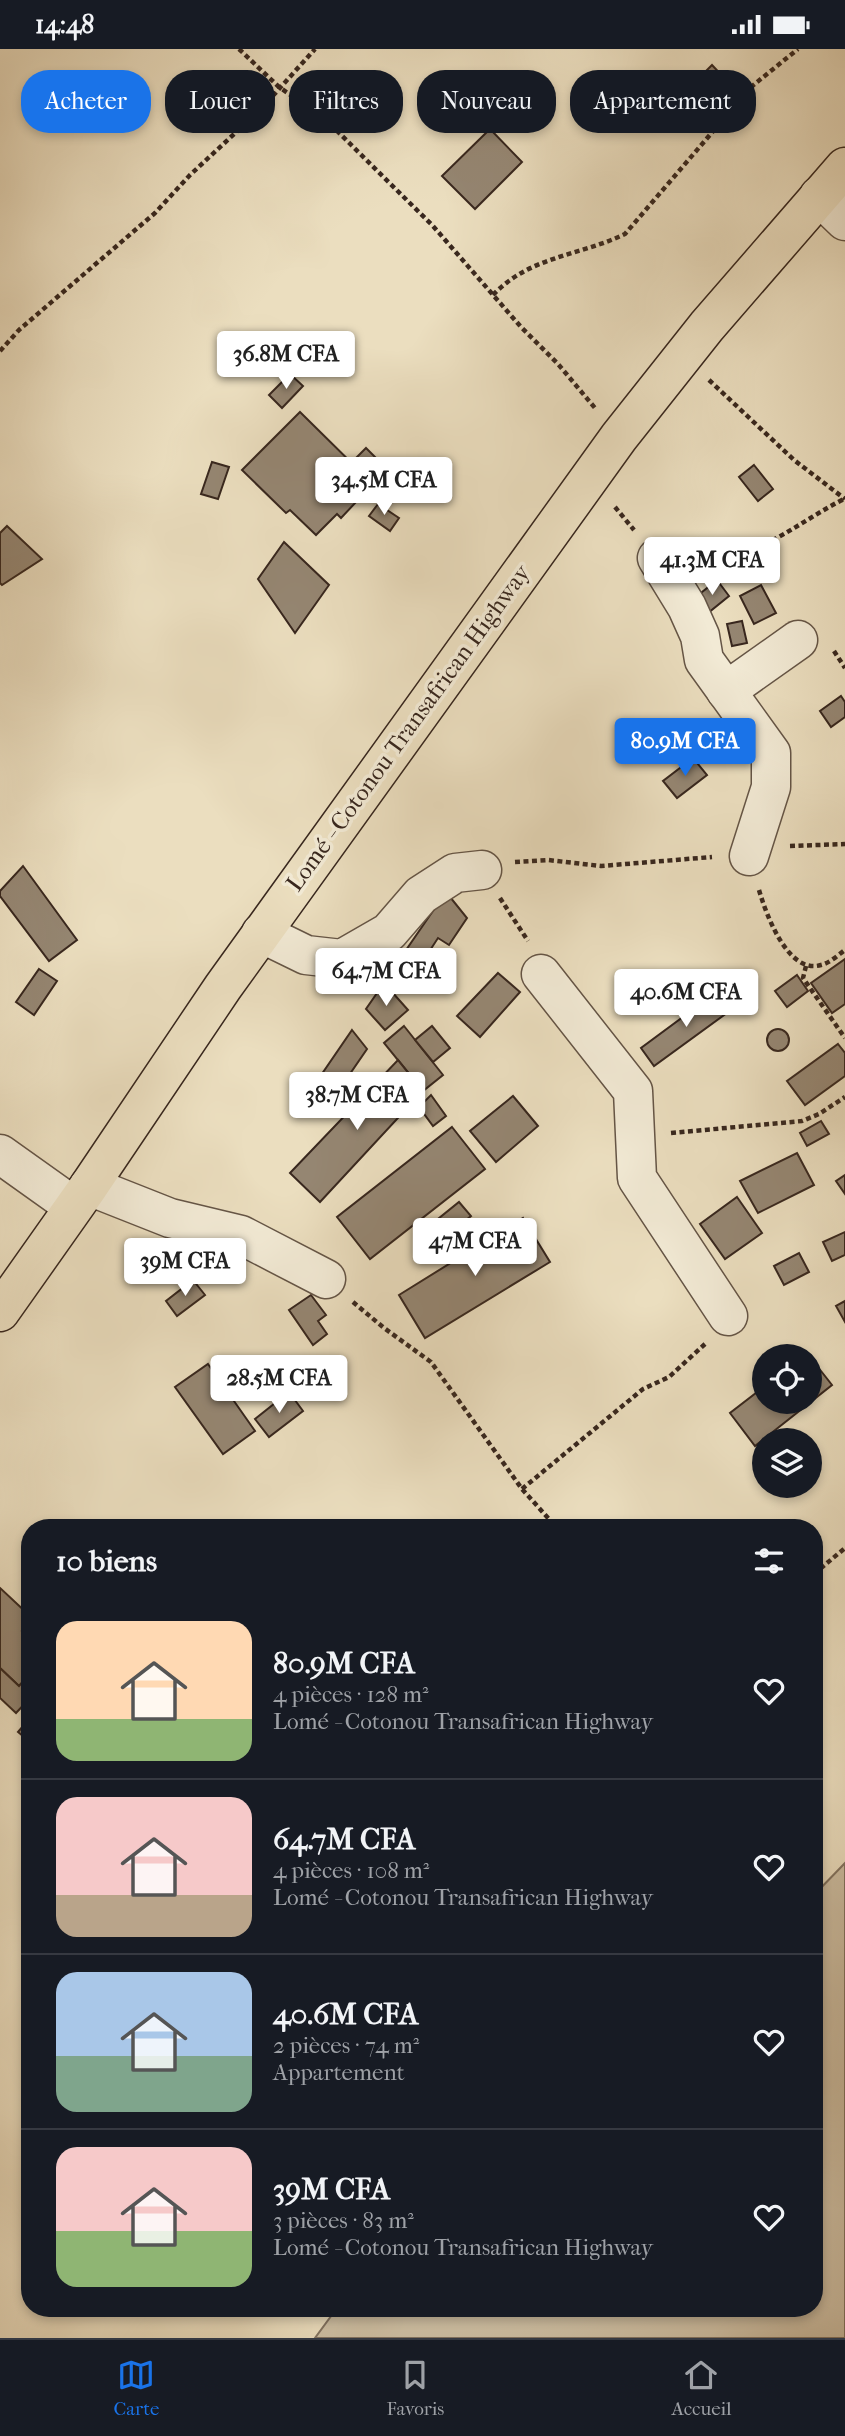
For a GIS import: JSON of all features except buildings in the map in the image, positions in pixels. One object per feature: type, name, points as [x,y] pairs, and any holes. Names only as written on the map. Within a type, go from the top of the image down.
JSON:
[{"type":"highway","name":"Lomé - Cotonou Transafrican Highway","points":[[0,1312],[261,933],[619,437],[682,356],[832,209],[845,167]]},
{"type":"street","points":[[657,558],[701,636],[704,660],[771,753],[771,787],[749,856]]},
{"type":"street","points":[[726,691],[798,640]]},
{"type":"street","points":[[261,933],[306,955],[342,959],[388,932],[421,895],[455,873],[482,870]]},
{"type":"street","points":[[541,974],[633,1091],[637,1178],[728,1316]]},
{"type":"street","points":[[0,1154],[81,1196],[241,1235],[326,1279]]},
{"type":"path","points":[[239,49],[279,87],[324,118],[433,226],[558,364],[619,437]]},
{"type":"path","points":[[0,351],[19,330],[155,213],[261,109],[315,49]]},
{"type":"path","points":[[493,295],[528,268],[601,245],[625,234],[751,87],[798,49]]},
{"type":"path","points":[[682,356],[794,460],[845,499],[813,515],[785,535],[757,548]]},
{"type":"path","points":[[590,477],[657,558]]},
{"type":"path","points":[[541,974],[531,945],[482,870],[503,863],[537,861],[601,866],[668,859],[749,856],[789,846],[845,844]]},
{"type":"path","points":[[749,856],[765,911],[794,959],[806,966],[821,965],[845,950]]},
{"type":"path","points":[[806,966],[803,978],[845,1038]]},
{"type":"path","points":[[635,1137],[802,1121],[819,1114],[845,1097]]},
{"type":"path","points":[[326,1279],[384,1328],[431,1361],[523,1489],[549,1519]]},
{"type":"path","points":[[523,1489],[643,1389],[669,1377],[725,1326],[728,1316]]},
{"type":"path","points":[[823,1566],[845,1548]]},
{"type":"shaded area","points":[[845,1863],[845,2338],[315,2338],[330,2317],[823,2317],[823,1886]]}]
